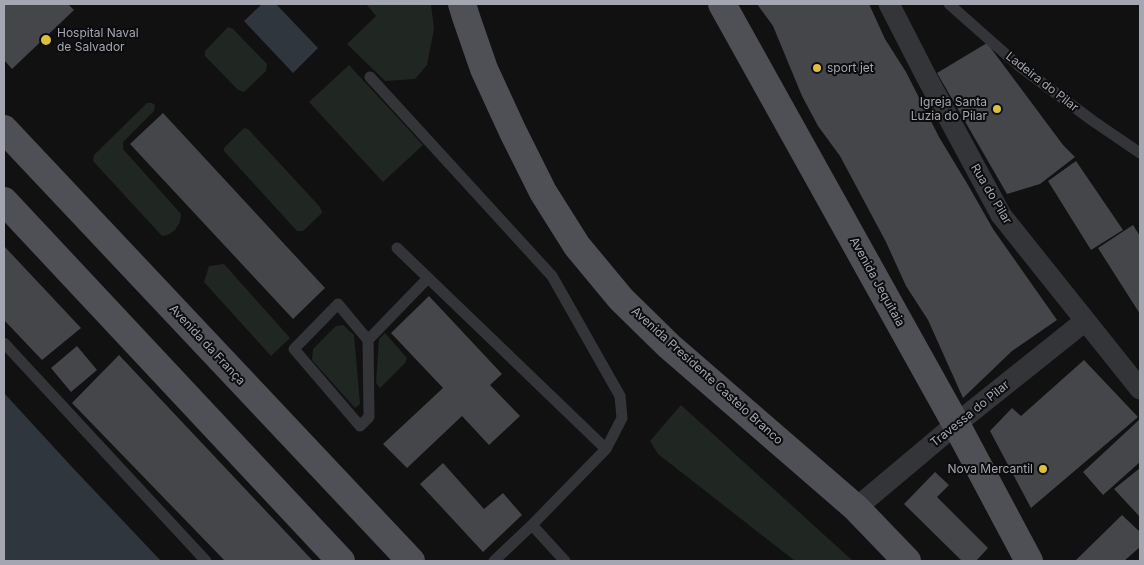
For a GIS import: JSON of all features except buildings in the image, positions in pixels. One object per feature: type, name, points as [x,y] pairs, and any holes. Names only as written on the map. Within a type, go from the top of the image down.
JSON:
[{"type":"main road","name":"Avenida Presidente Castelo Branco","points":[[462,4],[484,70],[513,132],[543,192],[577,246],[622,299],[669,346],[856,508],[907,561]]},
{"type":"main road","name":"Avenida Jequitaia","points":[[722,4],[956,424],[1029,561]]},
{"type":"main road","name":"Avenida da França","points":[[4,129],[411,561]]},
{"type":"main road","points":[[4,201],[332,552],[357,561]]},
{"type":"street","name":"Rua do Pilar","points":[[889,4],[1001,214],[1140,389]]},
{"type":"street","name":"Travessa do Pilar","points":[[856,508],[956,424],[1085,321]]},
{"type":"lane","name":"Ladeira do Pilar","points":[[949,4],[1018,65],[1101,127],[1140,153]]},
{"type":"lane","points":[[370,77],[552,276],[620,396],[622,418],[606,449],[532,526],[494,561]]},
{"type":"lane","points":[[397,248],[606,449]]},
{"type":"lane","points":[[368,340],[338,304],[294,349],[360,426],[369,417],[368,340],[428,278]]},
{"type":"lane","points":[[4,343],[206,561]]},
{"type":"lane","points":[[532,526],[565,561]]},
{"type":"shaded area","points":[[262,4],[276,4],[318,48],[293,73],[244,21]]},
{"type":"shaded area","points":[[366,4],[431,4],[434,29],[427,65],[415,79],[385,81],[347,44],[376,16]]},
{"type":"shaded area","points":[[228,27],[233,29],[267,64],[266,71],[244,92],[238,90],[205,56],[205,51]]},
{"type":"shaded area","points":[[349,65],[423,145],[383,182],[309,102]]},
{"type":"shaded area","points":[[147,103],[155,105],[154,111],[123,142],[123,149],[181,214],[180,222],[175,230],[168,235],[162,236],[93,161],[94,155]]},
{"type":"shaded area","points":[[244,128],[248,129],[320,207],[322,213],[303,231],[297,231],[224,151],[224,148]]},
{"type":"shaded area","points":[[224,264],[290,338],[271,356],[204,282],[209,266]]},
{"type":"shaded area","points":[[343,325],[354,335],[360,404],[355,408],[312,360],[313,349],[336,326]]},
{"type":"shaded area","points":[[385,333],[407,358],[405,363],[380,388],[376,383],[379,339]]},
{"type":"shaded area","points":[[4,393],[72,467],[161,561],[4,561]]},
{"type":"shaded area","points":[[681,405],[853,561],[795,561],[658,454],[650,441]]},
{"type":"place","name":"Hospital Naval de Salvador","points":[[46,40]]},
{"type":"place","name":"sport jet","points":[[817,68]]},
{"type":"place","name":"Igreja Santa Luzia do Pilar","points":[[997,109]]},
{"type":"place","name":"Nova Mercantil","points":[[1043,469]]}]
